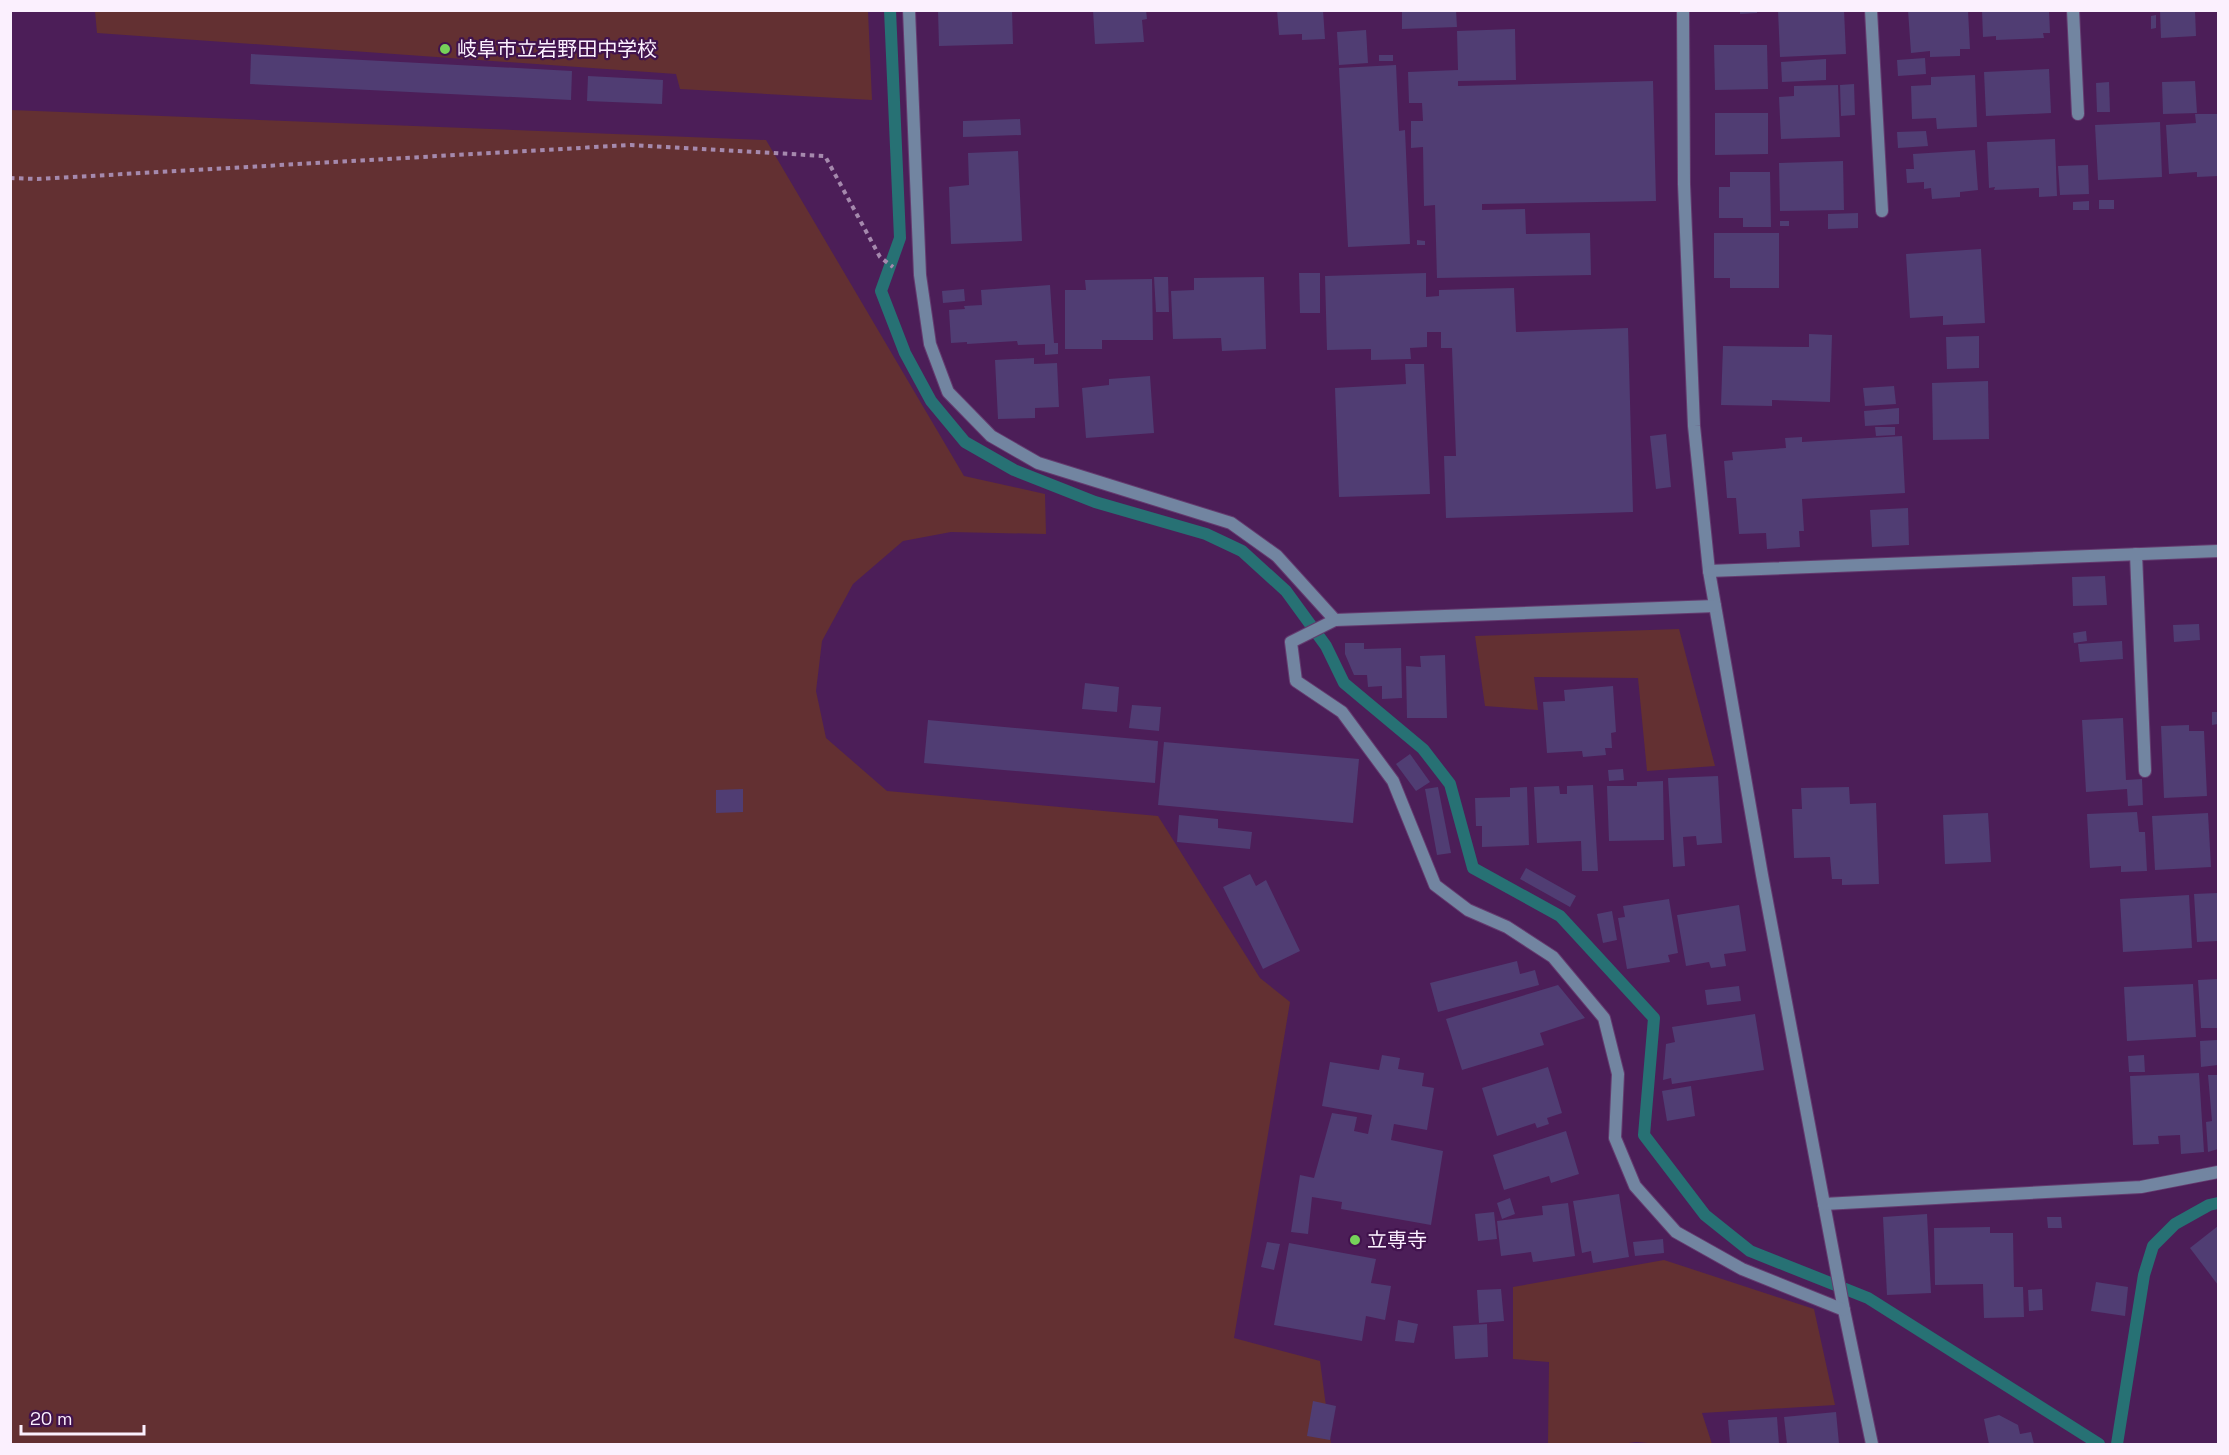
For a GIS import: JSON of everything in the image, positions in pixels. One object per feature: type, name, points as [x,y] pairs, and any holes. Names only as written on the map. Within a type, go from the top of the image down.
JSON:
[{"type":"street","points":[[909,10],[920,275],[930,344],[948,392],[991,436],[1038,463],[1231,523],[1277,556],[1330,623]]},
{"type":"street","points":[[1683,10],[1684,184],[1694,426],[1709,571],[1762,875],[1843,1305],[1872,1444]]},
{"type":"street","points":[[1871,10],[1882,211]]},
{"type":"street","points":[[2073,10],[2078,114]]},
{"type":"street","points":[[1709,571],[2218,551]]},
{"type":"street","points":[[2136,554],[2145,771]]},
{"type":"street","points":[[1715,606],[1330,623],[1291,642],[1296,681],[1342,712],[1393,781],[1436,885],[1468,910],[1507,927],[1553,957],[1604,1018],[1618,1074],[1615,1138],[1635,1186],[1676,1232],[1742,1269],[1843,1305]]},
{"type":"street","points":[[1824,1204],[2141,1187],[2218,1172]]},
{"type":"path","points":[[10,178],[49,178],[632,145],[825,156],[880,257],[888,265]]},
{"type":"shaded area","points":[[95,11],[868,11],[872,100],[680,89],[676,74],[97,33]]},
{"type":"shaded area","points":[[11,110],[766,140],[964,476],[1045,494],[1046,534],[951,532],[903,541],[853,584],[822,641],[816,691],[826,738],[887,791],[1158,816],[1260,978],[1290,1002],[1234,1338],[1320,1361],[1331,1444],[11,1444]]},
{"type":"shaded area","points":[[1679,629],[1715,766],[1647,771],[1638,678],[1534,677],[1538,710],[1485,706],[1475,636]]},
{"type":"shaded area","points":[[1664,1260],[1814,1309],[1835,1405],[1702,1413],[1712,1444],[1636,1442],[1548,1444],[1549,1362],[1513,1359],[1513,1287]]},
{"type":"building","points":[[938,10],[1012,10],[1013,44],[939,46]]},
{"type":"building","points":[[1093,10],[1146,10],[1147,19],[1142,20],[1144,42],[1095,44]]},
{"type":"building","points":[[1277,10],[1323,10],[1325,39],[1302,40],[1302,34],[1279,35]]},
{"type":"building","points":[[1402,10],[1456,10],[1457,27],[1402,29]]},
{"type":"building","points":[[1740,10],[1757,10],[1757,13],[1740,14]]},
{"type":"building","points":[[1778,10],[1844,10],[1846,54],[1780,57]]},
{"type":"building","points":[[1908,10],[1968,10],[1970,49],[1960,49],[1960,56],[1930,57],[1930,51],[1911,53]]},
{"type":"building","points":[[1982,10],[2049,10],[2050,33],[2043,33],[2044,38],[1996,40],[1996,36],[1983,37]]},
{"type":"building","points":[[2160,10],[2195,10],[2196,36],[2161,38]]},
{"type":"building","points":[[2156,15],[2156,28],[2151,29],[2151,16]]},
{"type":"building","points":[[1515,29],[1516,80],[1458,81],[1458,86],[1653,81],[1656,201],[1482,204],[1482,210],[1525,209],[1526,234],[1590,233],[1591,275],[1437,278],[1435,205],[1424,206],[1423,147],[1411,148],[1411,121],[1423,121],[1422,103],[1409,103],[1408,72],[1458,70],[1457,31]]},
{"type":"building","points":[[1366,30],[1368,63],[1339,65],[1337,32]]},
{"type":"building","points":[[1714,45],[1767,45],[1768,89],[1715,90]]},
{"type":"building","points":[[251,54],[572,71],[571,100],[250,84]]},
{"type":"building","points":[[1379,55],[1393,55],[1393,61],[1379,61]]},
{"type":"building","points":[[1925,58],[1926,74],[1898,76],[1897,60]]},
{"type":"building","points":[[1826,59],[1826,80],[1782,82],[1781,62]]},
{"type":"building","points":[[1396,65],[1399,131],[1405,130],[1410,244],[1348,247],[1339,68]]},
{"type":"building","points":[[2049,69],[2051,113],[1986,116],[1984,72]]},
{"type":"building","points":[[1975,75],[1977,127],[1937,129],[1936,118],[1912,119],[1911,86],[1931,85],[1931,77]]},
{"type":"building","points":[[588,76],[663,80],[662,104],[587,101]]},
{"type":"building","points":[[2195,81],[2197,113],[2163,114],[2162,82]]},
{"type":"building","points":[[2109,82],[2110,112],[2097,112],[2096,83]]},
{"type":"building","points":[[1854,84],[1855,115],[1841,116],[1840,85]]},
{"type":"building","points":[[1838,85],[1840,137],[1781,139],[1779,97],[1794,96],[1794,86]]},
{"type":"building","points":[[1715,113],[1768,113],[1768,154],[1715,155]]},
{"type":"building","points":[[2195,114],[2218,114],[2218,176],[2197,177],[2197,172],[2169,174],[2166,125],[2196,123]]},
{"type":"building","points":[[1020,119],[1021,135],[963,137],[963,121]]},
{"type":"building","points":[[2160,122],[2162,177],[2098,180],[2095,125]]},
{"type":"building","points":[[1926,131],[1928,146],[1898,148],[1897,132]]},
{"type":"building","points":[[2055,139],[2057,196],[2039,197],[2039,188],[1994,190],[1995,187],[1989,188],[1987,142]]},
{"type":"building","points":[[1975,150],[1978,190],[1960,192],[1960,197],[1932,199],[1931,188],[1924,189],[1924,182],[1907,183],[1906,169],[1914,169],[1913,154]]},
{"type":"building","points":[[1018,151],[1022,241],[951,244],[949,187],[969,185],[968,153]]},
{"type":"building","points":[[1843,161],[1844,210],[1780,211],[1779,163]]},
{"type":"building","points":[[2088,165],[2089,194],[2060,195],[2058,166]]},
{"type":"building","points":[[1730,172],[1770,172],[1771,227],[1743,227],[1743,218],[1719,218],[1719,187],[1730,187]]},
{"type":"building","points":[[2099,200],[2114,200],[2114,209],[2099,209]]},
{"type":"building","points":[[2089,201],[2089,210],[2073,210],[2073,202]]},
{"type":"building","points":[[1858,213],[1858,228],[1828,229],[1828,214]]},
{"type":"building","points":[[1780,221],[1789,221],[1789,226],[1780,226]]},
{"type":"building","points":[[1714,233],[1779,233],[1779,288],[1730,288],[1730,278],[1714,278]]},
{"type":"building","points":[[1417,240],[1425,241],[1425,245],[1417,245]]},
{"type":"building","points":[[1981,249],[1985,323],[1943,325],[1943,316],[1910,318],[1906,254]]},
{"type":"building","points":[[1299,273],[1320,273],[1320,313],[1300,313]]},
{"type":"building","points":[[1426,273],[1426,297],[1439,296],[1439,290],[1514,288],[1516,332],[1628,328],[1633,512],[1446,518],[1444,456],[1456,456],[1452,348],[1441,348],[1441,332],[1427,332],[1427,347],[1410,348],[1411,359],[1371,360],[1371,349],[1327,350],[1325,276]]},
{"type":"building","points":[[1154,277],[1168,277],[1169,312],[1156,312]]},
{"type":"building","points":[[1264,277],[1266,349],[1222,351],[1221,338],[1173,339],[1171,291],[1194,290],[1194,278]]},
{"type":"building","points":[[1152,279],[1153,340],[1102,340],[1102,349],[1065,349],[1065,290],[1086,290],[1085,280]]},
{"type":"building","points":[[1050,285],[1054,343],[1058,343],[1058,354],[1045,355],[1045,344],[1018,345],[1017,341],[951,343],[949,310],[982,305],[981,290]]},
{"type":"building","points":[[964,289],[965,301],[943,303],[942,291]]},
{"type":"building","points":[[1809,334],[1832,335],[1830,402],[1772,400],[1772,406],[1721,405],[1723,346],[1809,347]]},
{"type":"building","points":[[1979,336],[1979,368],[1947,369],[1946,337]]},
{"type":"building","points":[[1034,358],[1034,364],[1057,363],[1059,407],[1035,408],[1035,418],[998,419],[995,360]]},
{"type":"building","points":[[1405,364],[1424,364],[1430,494],[1339,497],[1335,388],[1406,384]]},
{"type":"building","points":[[1150,376],[1154,433],[1086,438],[1082,388],[1109,385],[1109,379]]},
{"type":"building","points":[[1988,381],[1989,439],[1933,440],[1932,383]]},
{"type":"building","points":[[1894,386],[1896,404],[1865,406],[1863,388]]},
{"type":"building","points":[[1899,408],[1899,424],[1865,426],[1864,411]]},
{"type":"building","points":[[1875,427],[1895,427],[1895,435],[1876,436]]},
{"type":"building","points":[[1666,434],[1671,487],[1656,489],[1650,436]]},
{"type":"building","points":[[1902,436],[1905,493],[1802,499],[1804,531],[1799,531],[1800,547],[1767,549],[1766,533],[1739,534],[1736,498],[1727,498],[1724,461],[1733,460],[1732,452],[1786,448],[1785,438],[1802,437],[1802,442]]},
{"type":"building","points":[[1908,508],[1909,545],[1872,547],[1870,510]]},
{"type":"building","points":[[2105,576],[2107,605],[2073,606],[2072,577]]},
{"type":"building","points":[[2199,624],[2200,640],[2174,642],[2173,625]]},
{"type":"building","points":[[2086,631],[2087,641],[2074,643],[2073,633]]},
{"type":"building","points":[[2122,641],[2123,659],[2080,662],[2078,644]]},
{"type":"building","points":[[1345,643],[1364,643],[1364,649],[1401,648],[1402,698],[1382,699],[1382,686],[1368,687],[1367,675],[1354,675],[1345,654]]},
{"type":"building","points":[[1445,655],[1447,718],[1407,718],[1406,666],[1421,667],[1420,656]]},
{"type":"building","points":[[1085,683],[1119,687],[1117,712],[1082,709]]},
{"type":"building","points":[[1613,686],[1616,732],[1611,733],[1612,748],[1605,748],[1606,755],[1583,757],[1582,751],[1547,753],[1543,702],[1565,701],[1564,690]]},
{"type":"building","points":[[1132,705],[1161,707],[1159,731],[1129,728]]},
{"type":"building","points":[[2212,712],[2218,712],[2218,724],[2212,725]]},
{"type":"building","points":[[2123,718],[2126,780],[2142,779],[2143,805],[2128,806],[2127,789],[2086,792],[2082,720]]},
{"type":"building","points":[[928,720],[1158,741],[1155,783],[924,763]]},
{"type":"building","points":[[2189,725],[2189,731],[2204,731],[2207,796],[2164,798],[2161,726]]},
{"type":"building","points":[[1164,742],[1359,759],[1353,823],[1158,805]]},
{"type":"building","points":[[1410,754],[1430,782],[1416,791],[1396,764]]},
{"type":"building","points":[[1623,769],[1624,780],[1609,781],[1608,770]]},
{"type":"building","points":[[1718,776],[1722,843],[1697,845],[1696,836],[1683,837],[1685,866],[1673,867],[1668,778]]},
{"type":"building","points":[[1663,781],[1664,840],[1609,841],[1607,786],[1637,786],[1637,782]]},
{"type":"building","points":[[1593,785],[1598,871],[1582,871],[1581,841],[1537,843],[1534,787],[1559,786],[1560,794],[1567,794],[1567,786]]},
{"type":"building","points":[[1438,787],[1451,853],[1437,855],[1425,789]]},
{"type":"building","points":[[1527,787],[1529,845],[1482,847],[1482,826],[1476,826],[1475,798],[1510,797],[1510,788]]},
{"type":"building","points":[[1849,787],[1850,804],[1876,803],[1879,884],[1842,885],[1842,879],[1832,879],[1830,857],[1794,858],[1792,809],[1802,809],[1801,788]]},
{"type":"building","points":[[743,789],[743,812],[716,813],[716,790]]},
{"type":"building","points":[[2137,812],[2139,832],[2145,832],[2147,871],[2121,872],[2121,866],[2090,868],[2087,814]]},
{"type":"building","points":[[1988,813],[1991,862],[1945,864],[1943,815]]},
{"type":"building","points":[[2208,813],[2211,867],[2155,870],[2152,816]]},
{"type":"building","points":[[1179,815],[1218,819],[1218,828],[1252,832],[1250,849],[1177,842]]},
{"type":"building","points":[[1526,868],[1576,896],[1570,907],[1520,879]]},
{"type":"building","points":[[1250,874],[1256,886],[1266,880],[1300,951],[1263,969],[1223,887]]},
{"type":"building","points":[[2218,893],[2218,941],[2197,942],[2194,894]]},
{"type":"building","points":[[2189,895],[2192,948],[2123,952],[2120,899]]},
{"type":"building","points":[[1669,899],[1678,953],[1668,955],[1670,962],[1627,969],[1618,918],[1625,917],[1623,906]]},
{"type":"building","points":[[1739,905],[1746,951],[1724,954],[1726,966],[1711,968],[1709,962],[1686,966],[1677,915]]},
{"type":"building","points":[[1612,911],[1617,940],[1603,943],[1597,914]]},
{"type":"building","points":[[1517,961],[1520,974],[1535,970],[1539,985],[1438,1012],[1430,983]]},
{"type":"building","points":[[2218,979],[2218,1028],[2201,1028],[2198,980]]},
{"type":"building","points":[[2193,984],[2196,1037],[2127,1041],[2124,987]]},
{"type":"building","points":[[1558,985],[1585,1018],[1540,1033],[1544,1045],[1462,1070],[1446,1019]]},
{"type":"building","points":[[1739,986],[1741,1001],[1707,1005],[1705,990]]},
{"type":"building","points":[[1755,1014],[1764,1070],[1672,1084],[1671,1078],[1663,1080],[1666,1044],[1675,1042],[1672,1027]]},
{"type":"building","points":[[2217,1040],[2218,1065],[2201,1067],[2200,1041]]},
{"type":"building","points":[[1382,1055],[1400,1058],[1398,1069],[1424,1073],[1422,1086],[1434,1088],[1427,1130],[1394,1124],[1391,1140],[1443,1151],[1431,1225],[1341,1209],[1342,1202],[1312,1197],[1308,1234],[1291,1232],[1300,1175],[1314,1178],[1332,1113],[1357,1117],[1354,1131],[1368,1134],[1372,1115],[1322,1106],[1330,1062],[1379,1070]]},
{"type":"building","points":[[2144,1055],[2145,1072],[2129,1072],[2128,1056]]},
{"type":"building","points":[[1548,1067],[1562,1113],[1547,1118],[1549,1124],[1537,1128],[1535,1123],[1497,1136],[1482,1088]]},
{"type":"building","points":[[2199,1073],[2204,1152],[2181,1154],[2180,1135],[2158,1136],[2159,1144],[2133,1145],[2130,1076]]},
{"type":"building","points":[[2208,1075],[2218,1075],[2218,1149],[2208,1152],[2206,1122],[2212,1121]]},
{"type":"building","points":[[1691,1086],[1695,1116],[1667,1121],[1662,1091]]},
{"type":"building","points":[[1566,1131],[1579,1174],[1551,1183],[1549,1176],[1504,1190],[1493,1155]]},
{"type":"building","points":[[1619,1194],[1629,1257],[1593,1263],[1591,1251],[1582,1253],[1573,1201]]},
{"type":"building","points":[[1510,1198],[1515,1214],[1502,1219],[1497,1203]]},
{"type":"building","points":[[1568,1203],[1575,1256],[1533,1262],[1531,1252],[1501,1256],[1497,1221],[1543,1215],[1542,1206]]},
{"type":"building","points":[[1494,1212],[1497,1239],[1478,1241],[1475,1214]]},
{"type":"building","points":[[1927,1214],[1931,1293],[1887,1295],[1883,1217]]},
{"type":"building","points":[[2047,1217],[2061,1217],[2062,1228],[2048,1228]]},
{"type":"building","points":[[2218,1226],[2218,1285],[2190,1248]]},
{"type":"building","points":[[1990,1227],[1990,1233],[2013,1233],[2014,1287],[2023,1287],[2024,1317],[1984,1318],[1983,1284],[1935,1285],[1934,1228]]},
{"type":"building","points":[[1663,1239],[1664,1253],[1635,1256],[1633,1242]]},
{"type":"building","points":[[1267,1242],[1280,1244],[1274,1270],[1261,1267]]},
{"type":"building","points":[[1289,1243],[1376,1259],[1371,1283],[1391,1286],[1385,1320],[1366,1316],[1362,1341],[1274,1325]]},
{"type":"building","points":[[2096,1282],[2128,1287],[2125,1316],[2091,1311]]},
{"type":"building","points":[[1501,1289],[1504,1321],[1479,1323],[1477,1290]]},
{"type":"building","points":[[2042,1289],[2043,1310],[2029,1311],[2028,1290]]},
{"type":"building","points":[[1398,1320],[1418,1324],[1414,1343],[1395,1341]]},
{"type":"building","points":[[1487,1324],[1488,1357],[1455,1359],[1453,1326]]},
{"type":"building","points":[[1313,1401],[1336,1406],[1330,1440],[1307,1436]]},
{"type":"building","points":[[1836,1412],[1839,1444],[1787,1444],[1784,1417]]},
{"type":"building","points":[[1999,1415],[2018,1425],[2020,1434],[2031,1432],[2034,1444],[1989,1444],[1984,1419]]},
{"type":"building","points":[[1777,1417],[1779,1444],[1730,1444],[1728,1420]]},
{"type":"waterway","points":[[890,10],[900,238],[881,291],[905,353],[931,401],[965,442],[1014,470],[1095,502],[1206,534],[1242,551],[1286,591],[1326,646],[1344,683],[1423,749],[1450,784],[1473,868],[1560,916],[1654,1018],[1644,1135],[1705,1215],[1750,1251],[1868,1298],[2099,1444]]},
{"type":"waterway","points":[[2117,1444],[2144,1275],[2153,1246],[2175,1224],[2209,1205],[2218,1203]]},
{"type":"place","name":"岐阜市立岩野田中学校","points":[[445,49]]},
{"type":"place","name":"立専寺","points":[[1355,1240]]}]
